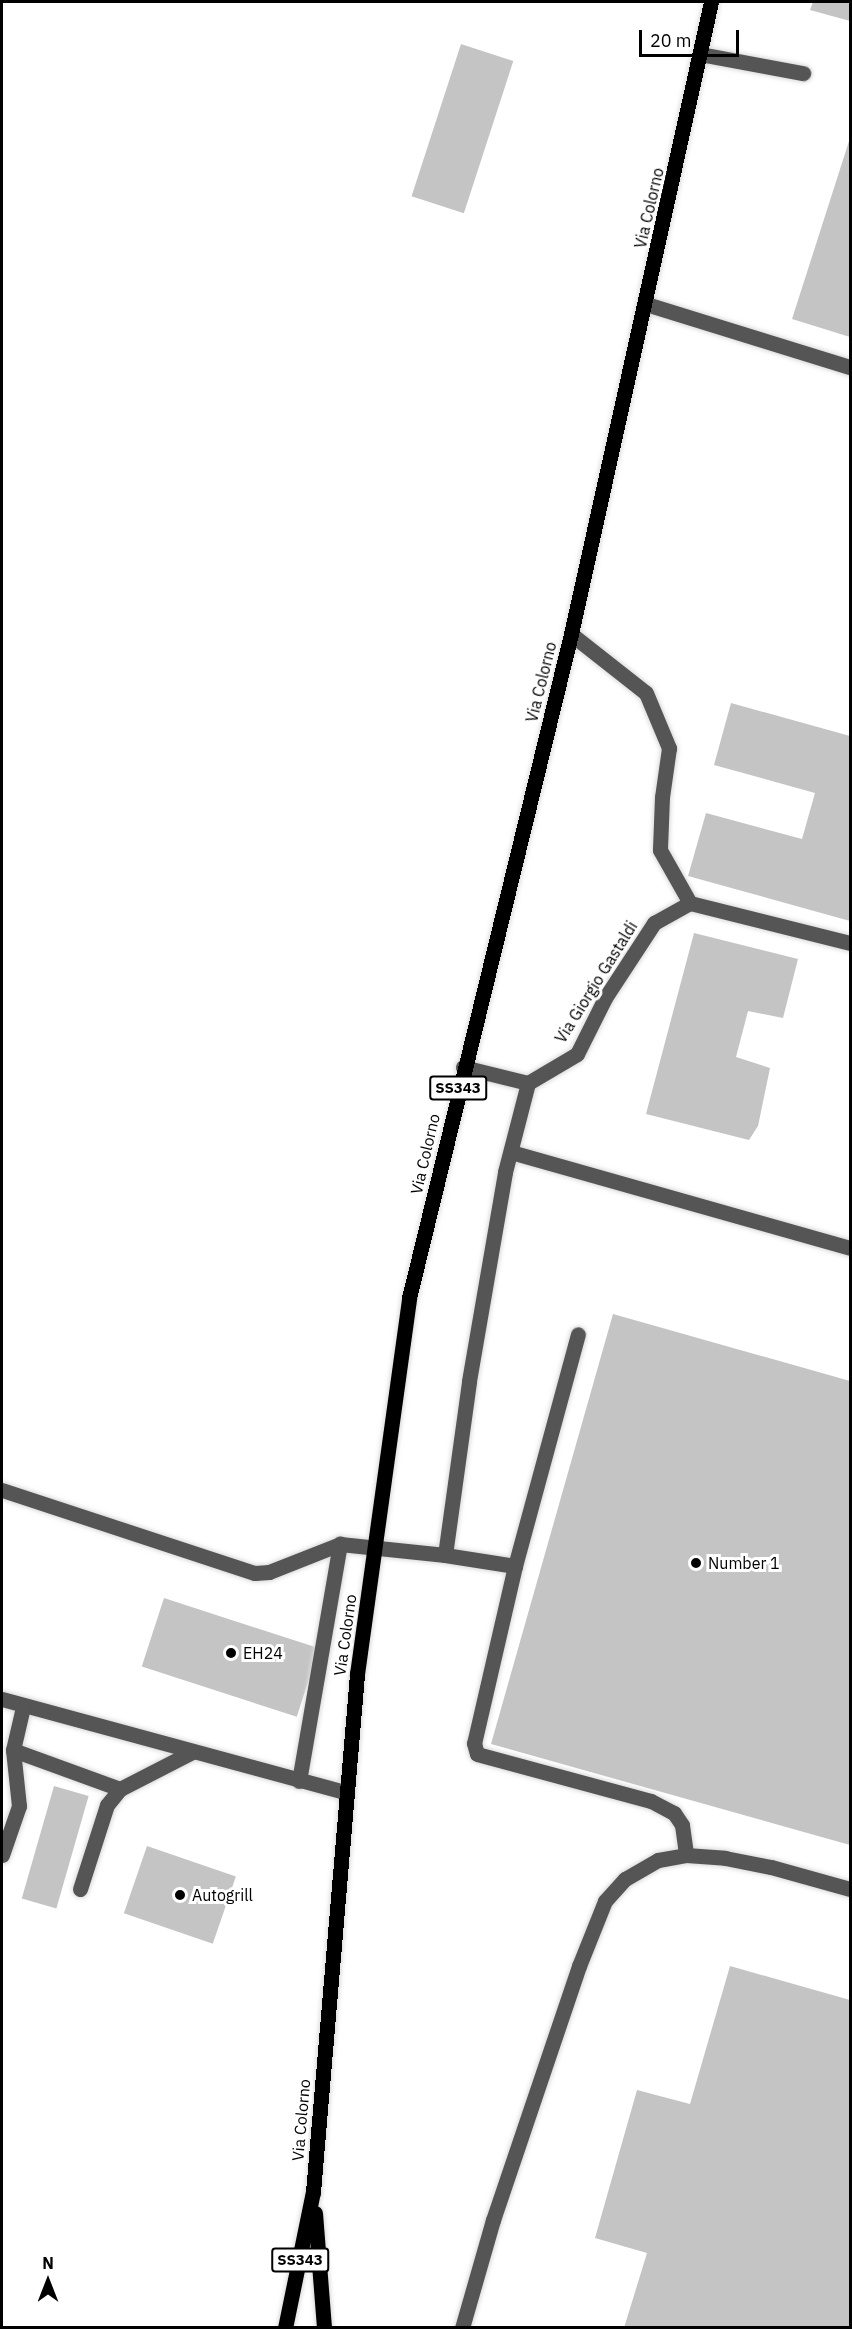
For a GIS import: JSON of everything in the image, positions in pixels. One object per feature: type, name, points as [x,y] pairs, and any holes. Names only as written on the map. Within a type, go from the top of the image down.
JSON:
[{"type":"main road","name":"Via Colorno","points":[[285,2328],[313,2192],[345,1792],[375,1545],[410,1298],[464,1067],[571,634],[646,304],[711,2]]},
{"type":"main road","name":"Via Colorno","points":[[313,2192],[324,2328]]},
{"type":"lane","points":[[700,54],[803,74]]},
{"type":"lane","points":[[646,304],[850,367]]},
{"type":"lane","points":[[571,634],[645,693],[669,748],[662,797],[660,850],[690,903],[850,943]]},
{"type":"lane","name":"Via Giorgio Gastaldi","points":[[528,1083],[577,1054],[605,998],[654,923],[690,903]]},
{"type":"lane","points":[[446,1555],[469,1381],[511,1152],[528,1083],[464,1067]]},
{"type":"lane","points":[[511,1152],[850,1248]]},
{"type":"lane","points":[[578,1334],[516,1566],[474,1743],[477,1754],[651,1801],[674,1813],[681,1825],[686,1855]]},
{"type":"lane","points":[[2,1490],[255,1573],[269,1572],[340,1544],[375,1545],[516,1566]]},
{"type":"lane","points":[[299,1781],[340,1544]]},
{"type":"lane","points":[[2,1699],[23,1707],[345,1792]]},
{"type":"lane","points":[[2,1855],[19,1806],[13,1750],[23,1707]]},
{"type":"lane","points":[[13,1750],[120,1790]]},
{"type":"lane","points":[[80,1889],[107,1805],[120,1790],[192,1752]]},
{"type":"lane","points":[[462,2328],[501,2198],[605,1901],[625,1879],[657,1860],[686,1855],[760,1865],[850,1889]]},
{"type":"building","points":[[813,2],[850,2],[850,21],[810,10]]},
{"type":"building","points":[[461,44],[513,61],[464,213],[412,196]]},
{"type":"building","points":[[850,138],[850,337],[792,319]]},
{"type":"building","points":[[731,703],[850,736],[850,921],[688,876],[706,813],[802,839],[815,793],[714,765]]},
{"type":"building","points":[[694,933],[798,959],[783,1018],[748,1011],[736,1057],[770,1068],[758,1126],[749,1140],[646,1114]]},
{"type":"building","name":"Number 1","points":[[613,1314],[850,1381],[850,1845],[491,1744]]},
{"type":"building","points":[[164,1598],[319,1648],[297,1717],[142,1666]]},
{"type":"building","points":[[54,1786],[89,1796],[56,1908],[22,1898]]},
{"type":"building","name":"Autogrill","points":[[147,1846],[236,1877],[213,1944],[124,1913]]},
{"type":"building","points":[[730,1966],[850,2000],[850,2328],[624,2328],[647,2253],[595,2238],[637,2090],[690,2104]]},
{"type":"place","name":"Number 1","points":[[696,1563]]},
{"type":"place","name":"EH24","points":[[231,1653]]},
{"type":"place","name":"Autogrill","points":[[180,1895]]}]
